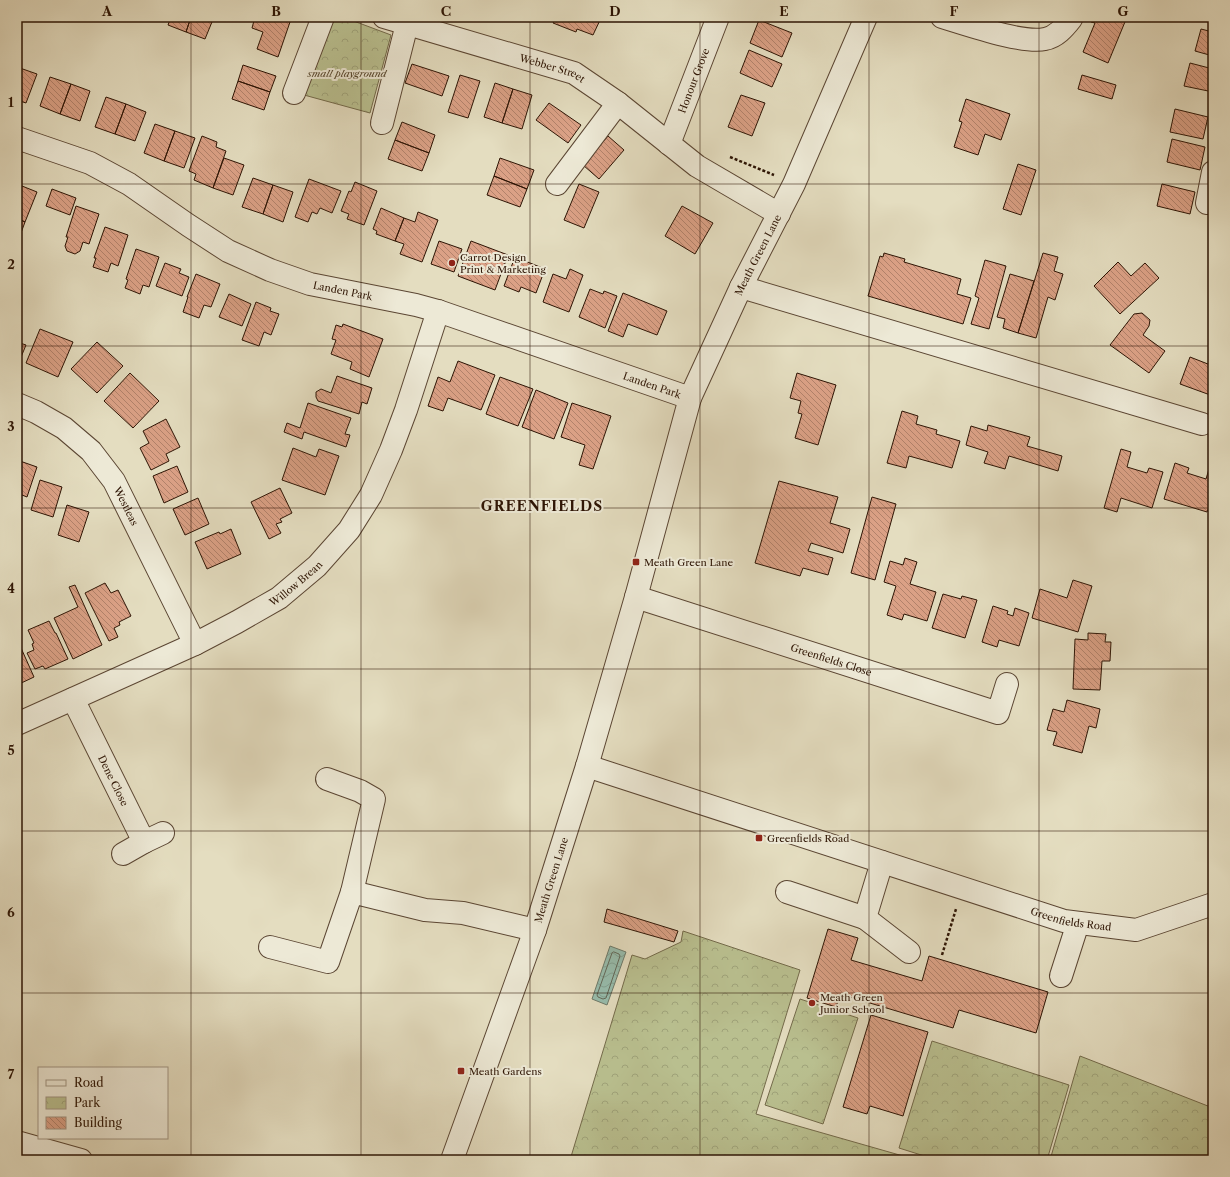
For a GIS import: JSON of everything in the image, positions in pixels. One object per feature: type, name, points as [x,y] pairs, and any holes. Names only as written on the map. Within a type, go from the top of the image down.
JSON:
[{"type":"street","points":[[294,93],[323,17]]},
{"type":"street","name":"Webber Street","points":[[384,17],[574,73],[618,103],[698,166],[779,214]]},
{"type":"street","name":"Honour Grove","points":[[669,144],[718,17]]},
{"type":"street","name":"Meath Green Lane","points":[[452,1160],[535,930],[587,766],[636,597],[690,398],[741,287],[794,184],[866,17]]},
{"type":"street","points":[[942,17],[989,31],[1028,40],[1046,39],[1056,35],[1071,19]]},
{"type":"street","points":[[382,123],[407,24]]},
{"type":"street","points":[[557,184],[618,103]]},
{"type":"street","name":"Landen Park","points":[[17,138],[90,163],[129,184],[228,251],[270,270],[310,284],[416,304],[690,398]]},
{"type":"street","points":[[1207,203],[1213,172]]},
{"type":"street","points":[[741,287],[1202,424]]},
{"type":"street","name":"Willow Brean","points":[[17,724],[195,644],[237,622],[279,598],[317,566],[349,530],[371,495],[391,450],[406,410],[438,311]]},
{"type":"street","name":"Westleas","points":[[17,404],[36,412],[64,428],[91,451],[114,481],[195,644]]},
{"type":"street","name":"Greenfields Close","points":[[636,597],[998,713],[1007,684]]},
{"type":"street","name":"Dene Close","points":[[73,699],[154,838],[123,854]]},
{"type":"street","name":"Greenfields Road","points":[[587,766],[1064,921],[1136,930],[1213,904]]},
{"type":"street","points":[[270,947],[328,962],[352,892],[374,799],[327,779]]},
{"type":"street","points":[[865,918],[882,862]]},
{"type":"street","points":[[352,892],[425,910],[463,913],[535,930]]},
{"type":"street","points":[[788,892],[865,918],[909,952]]},
{"type":"street","points":[[1061,976],[1078,923]]},
{"type":"street","points":[[17,1142],[82,1160]]},
{"type":"path","points":[[942,955],[962,888]]},
{"type":"green space","name":"small playground","points":[[333,17],[343,17],[391,35],[370,113],[304,95]]},
{"type":"green space","points":[[683,931],[800,970],[756,1114],[917,1160],[570,1160],[632,955],[645,959],[681,942]]},
{"type":"green space","points":[[800,999],[858,1018],[823,1124],[765,1105]]},
{"type":"green space","points":[[932,1041],[1069,1085],[1047,1160],[937,1160],[899,1148]]},
{"type":"green space","points":[[1080,1056],[1213,1108],[1213,1160],[1050,1160]]},
{"type":"water","points":[[610,946],[626,952],[607,1005],[592,999]]},
{"type":"building","points":[[17,17],[23,17],[20,23],[17,22]]},
{"type":"building","points":[[171,17],[191,17],[186,32],[168,25]]},
{"type":"building","points":[[191,17],[214,17],[205,39],[186,32]]},
{"type":"building","points":[[255,17],[277,17],[290,22],[278,57],[257,49],[263,32],[252,28]]},
{"type":"building","points":[[547,17],[601,18],[593,35],[577,29],[576,32],[553,23],[555,20]]},
{"type":"building","points":[[789,17],[799,17],[798,21]]},
{"type":"building","points":[[1093,17],[1127,17],[1108,63],[1083,52],[1095,23],[1091,22]]},
{"type":"building","points":[[759,20],[792,33],[782,57],[750,43]]},
{"type":"building","points":[[1201,29],[1213,32],[1213,56],[1195,51]]},
{"type":"building","points":[[749,50],[782,64],[772,87],[740,73]]},
{"type":"building","points":[[1190,63],[1213,69],[1213,92],[1184,86]]},
{"type":"building","points":[[412,64],[449,76],[442,96],[405,83]]},
{"type":"building","points":[[243,65],[276,76],[270,92],[238,81]]},
{"type":"building","points":[[17,67],[37,74],[26,103],[17,100]]},
{"type":"building","points":[[460,75],[480,81],[468,118],[448,112]]},
{"type":"building","points":[[1082,75],[1116,85],[1112,99],[1078,89]]},
{"type":"building","points":[[50,77],[71,84],[60,114],[40,106]]},
{"type":"building","points":[[238,81],[270,92],[264,110],[232,99]]},
{"type":"building","points":[[495,83],[513,89],[502,123],[484,117]]},
{"type":"building","points":[[71,84],[90,91],[80,121],[60,114]]},
{"type":"building","points":[[513,89],[532,95],[522,129],[502,123]]},
{"type":"building","points":[[741,95],[765,103],[752,136],[728,127]]},
{"type":"building","points":[[106,97],[126,104],[115,134],[95,127]]},
{"type":"building","points":[[966,99],[1010,114],[1001,140],[985,134],[978,155],[954,147],[962,122],[959,121]]},
{"type":"building","points":[[549,103],[581,125],[568,143],[536,120]]},
{"type":"building","points":[[126,104],[146,112],[135,141],[115,134]]},
{"type":"building","points":[[1175,109],[1208,117],[1203,139],[1170,132]]},
{"type":"building","points":[[402,122],[435,135],[429,153],[395,140]]},
{"type":"building","points":[[155,124],[175,131],[164,161],[144,153]]},
{"type":"building","points":[[175,131],[195,138],[184,168],[164,161]]},
{"type":"building","points":[[202,136],[217,142],[216,147],[226,151],[213,188],[194,180],[196,174],[189,171]]},
{"type":"building","points":[[608,136],[624,150],[599,179],[583,165]]},
{"type":"building","points":[[1172,139],[1205,147],[1200,170],[1167,162]]},
{"type":"building","points":[[395,140],[429,153],[422,171],[388,159]]},
{"type":"building","points":[[224,158],[244,165],[233,195],[213,188]]},
{"type":"building","points":[[500,158],[534,170],[527,189],[494,176]]},
{"type":"building","points":[[1018,164],[1036,170],[1021,215],[1003,209]]},
{"type":"building","points":[[494,176],[527,189],[520,207],[487,195]]},
{"type":"building","points":[[253,178],[273,185],[263,214],[242,207]]},
{"type":"building","points":[[309,179],[341,191],[332,213],[320,208],[317,214],[312,212],[308,222],[295,217]]},
{"type":"building","points":[[355,182],[377,191],[364,225],[347,219],[349,214],[341,211],[349,191],[351,192]]},
{"type":"building","points":[[17,184],[37,192],[25,222],[17,218]]},
{"type":"building","points":[[579,184],[599,192],[584,228],[564,220]]},
{"type":"building","points":[[1162,184],[1195,192],[1190,214],[1157,206]]},
{"type":"building","points":[[273,185],[293,192],[283,222],[263,214]]},
{"type":"building","points":[[52,189],[76,198],[70,215],[46,206]]},
{"type":"building","points":[[76,206],[99,214],[89,244],[83,242],[80,251],[75,254],[67,251],[65,246],[68,237],[66,237]]},
{"type":"building","points":[[682,206],[713,223],[695,254],[665,236]]},
{"type":"building","points":[[381,208],[404,218],[395,241],[376,234],[377,231],[373,229]]},
{"type":"building","points":[[418,212],[438,220],[422,262],[400,254],[404,244],[395,241],[404,218],[415,222]]},
{"type":"building","points":[[17,218],[25,222],[18,241],[17,241]]},
{"type":"building","points":[[105,227],[128,235],[118,266],[111,263],[108,272],[93,267],[96,258],[94,258]]},
{"type":"building","points":[[439,241],[462,249],[454,272],[431,264]]},
{"type":"building","points":[[471,241],[508,255],[495,290],[458,276]]},
{"type":"building","points":[[136,249],[159,257],[149,287],[143,285],[140,294],[125,288],[128,280],[126,279]]},
{"type":"building","points":[[884,253],[905,259],[904,262],[961,279],[957,294],[971,298],[963,324],[868,296],[880,256],[883,257]]},
{"type":"building","points":[[1043,253],[1058,257],[1054,271],[1063,274],[1055,300],[1048,297],[1036,338],[1018,333]]},
{"type":"building","points":[[515,257],[545,269],[536,293],[521,287],[519,292],[504,286]]},
{"type":"building","points":[[985,260],[1006,266],[989,329],[971,324],[979,298],[975,296]]},
{"type":"building","points":[[1118,262],[1131,276],[1145,263],[1159,278],[1120,314],[1094,286]]},
{"type":"building","points":[[165,263],[181,269],[179,273],[189,277],[182,296],[156,286]]},
{"type":"building","points":[[570,269],[583,275],[569,312],[543,302],[553,274],[566,279]]},
{"type":"building","points":[[196,274],[220,284],[211,307],[204,305],[199,318],[183,312]]},
{"type":"building","points":[[1010,274],[1034,281],[1018,333],[1003,328],[1005,319],[997,317]]},
{"type":"building","points":[[590,289],[603,294],[604,291],[617,296],[605,328],[579,317]]},
{"type":"building","points":[[623,293],[667,311],[657,335],[628,324],[623,337],[608,331]]},
{"type":"building","points":[[229,294],[251,304],[242,326],[219,317]]},
{"type":"building","points":[[256,302],[271,308],[270,311],[279,314],[271,335],[264,332],[259,346],[242,340]]},
{"type":"building","points":[[1142,313],[1150,320],[1149,326],[1143,335],[1165,351],[1149,373],[1110,345],[1134,314]]},
{"type":"building","points":[[343,324],[383,339],[369,377],[350,369],[352,362],[331,354],[336,340],[332,339],[336,325],[342,327]]},
{"type":"building","points":[[40,329],[73,342],[58,377],[26,363]]},
{"type":"building","points":[[17,342],[26,345],[19,362],[17,362]]},
{"type":"building","points":[[97,342],[123,366],[97,393],[71,369]]},
{"type":"building","points":[[1190,357],[1213,366],[1213,396],[1180,384]]},
{"type":"building","points":[[458,361],[495,375],[481,410],[448,398],[443,411],[428,406],[438,377],[450,382]]},
{"type":"building","points":[[130,373],[159,401],[133,428],[104,401]]},
{"type":"building","points":[[797,373],[836,385],[818,445],[795,438],[802,414],[798,413],[801,401],[790,398]]},
{"type":"building","points":[[337,376],[372,388],[367,404],[362,402],[359,414],[318,401],[316,392],[321,389],[331,393]]},
{"type":"building","points":[[500,377],[533,389],[518,426],[486,414]]},
{"type":"building","points":[[536,390],[568,403],[554,439],[522,427]]},
{"type":"building","points":[[308,403],[351,418],[345,434],[350,435],[346,447],[304,432],[302,439],[284,432],[287,423],[300,428]]},
{"type":"building","points":[[572,403],[611,416],[593,469],[579,465],[585,445],[561,437]]},
{"type":"building","points":[[902,411],[918,416],[916,424],[937,430],[936,434],[960,441],[952,468],[909,456],[906,468],[887,463]]},
{"type":"building","points":[[166,419],[180,447],[166,454],[169,461],[151,470],[140,448],[149,443],[143,431]]},
{"type":"building","points":[[988,425],[1030,437],[1027,446],[1062,456],[1058,471],[1009,456],[1005,469],[984,463],[988,452],[966,445],[971,426],[987,431]]},
{"type":"building","points":[[293,448],[316,457],[319,449],[339,456],[325,495],[282,480]]},
{"type":"building","points":[[1121,449],[1131,452],[1127,467],[1147,473],[1149,468],[1163,472],[1152,508],[1121,498],[1117,512],[1104,508]]},
{"type":"building","points":[[1212,459],[1213,499],[1207,512],[1164,499],[1175,463],[1189,468],[1187,473],[1206,479]]},
{"type":"building","points":[[17,460],[37,467],[27,497],[17,493]]},
{"type":"building","points":[[177,466],[188,492],[164,503],[153,476]]},
{"type":"building","points":[[40,480],[62,487],[53,517],[31,510]]},
{"type":"building","points":[[779,481],[838,497],[830,523],[850,529],[843,553],[811,543],[808,551],[833,558],[828,575],[803,568],[800,576],[755,563]]},
{"type":"building","points":[[280,488],[292,513],[280,519],[282,522],[276,524],[281,533],[269,539],[251,502]]},
{"type":"building","points":[[872,497],[896,504],[875,580],[851,573]]},
{"type":"building","points":[[198,498],[209,524],[185,535],[173,509]]},
{"type":"building","points":[[67,505],[89,512],[79,542],[58,535]]},
{"type":"building","points":[[231,529],[241,554],[207,569],[195,542],[219,532],[220,534]]},
{"type":"building","points":[[905,558],[917,562],[910,584],[936,592],[927,621],[904,614],[902,620],[887,615],[896,586],[884,582],[890,561],[903,565]]},
{"type":"building","points":[[1073,580],[1092,586],[1078,632],[1032,618],[1040,589],[1067,598]]},
{"type":"building","points":[[105,583],[111,593],[118,590],[131,616],[119,622],[120,625],[114,628],[118,637],[109,641],[85,593]]},
{"type":"building","points":[[75,585],[102,645],[73,659],[54,618],[78,607],[69,587]]},
{"type":"building","points":[[943,594],[961,599],[962,596],[977,600],[965,638],[932,628]]},
{"type":"building","points":[[993,606],[1008,611],[1007,614],[1013,616],[1015,608],[1029,613],[1019,646],[999,640],[997,647],[982,642]]},
{"type":"building","points":[[49,621],[68,659],[45,669],[43,666],[35,669],[27,653],[34,650],[32,644],[34,643],[28,630]]},
{"type":"building","points":[[1088,633],[1106,634],[1105,642],[1111,642],[1110,661],[1102,661],[1100,690],[1073,689],[1075,639],[1088,640]]},
{"type":"building","points":[[17,639],[34,677],[17,685]]},
{"type":"building","points":[[1067,700],[1100,709],[1096,728],[1089,726],[1082,753],[1053,745],[1057,732],[1047,730],[1053,709],[1064,712]]},
{"type":"building","points":[[607,909],[678,931],[674,942],[604,922]]},
{"type":"building","points":[[828,929],[858,938],[851,960],[922,981],[929,956],[1048,992],[1036,1033],[959,1010],[953,1028],[840,994],[836,1007],[807,998]]},
{"type":"building","points":[[871,1015],[928,1032],[903,1116],[870,1106],[867,1114],[843,1107]]},
{"type":"place","name":"Carrot Design Print & Marketing","points":[[452,263]]},
{"type":"place","name":"Meath Green Lane","points":[[636,562]]},
{"type":"place","name":"Greenfields Road","points":[[759,838]]},
{"type":"place","name":"Meath Green Junior School","points":[[812,1003]]},
{"type":"place","name":"Meath Gardens","points":[[461,1071]]},
{"type":"district","name":"GREENFIELDS","points":[[542,506]]}]
